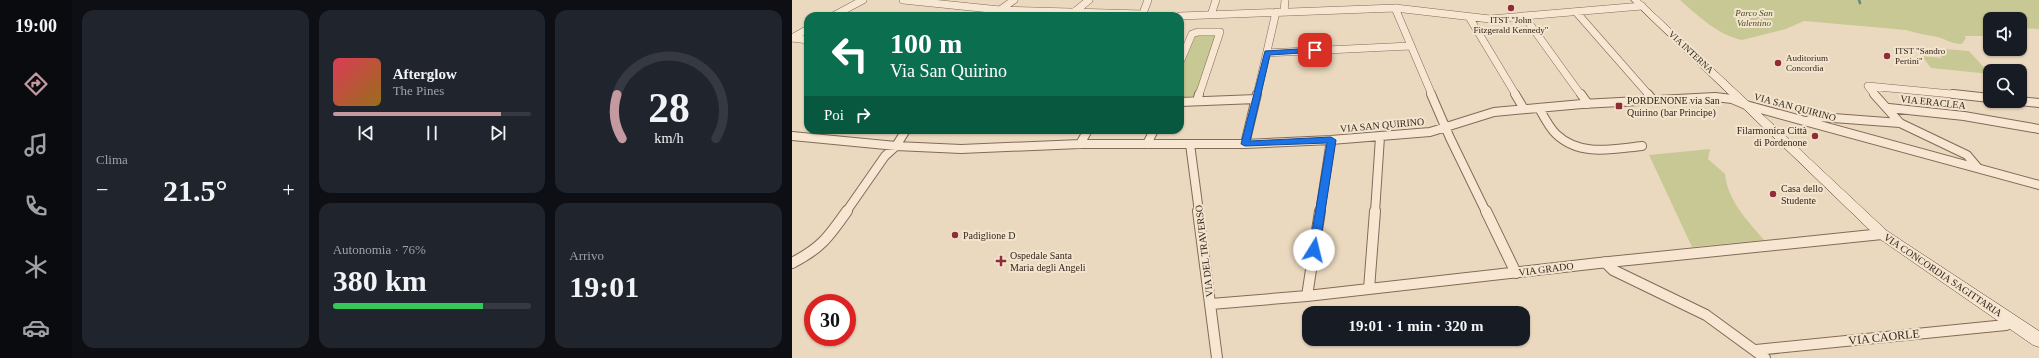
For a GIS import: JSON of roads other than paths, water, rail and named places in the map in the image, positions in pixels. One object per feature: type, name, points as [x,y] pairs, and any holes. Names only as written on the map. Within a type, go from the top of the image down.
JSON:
[{"type":"street","points":[[840,12],[863,0]]},
{"type":"street","points":[[903,0],[1009,12]]},
{"type":"street","points":[[1000,10],[1014,0]]},
{"type":"street","points":[[1074,12],[1089,0]]},
{"type":"street","points":[[1143,12],[1148,0]]},
{"type":"street","points":[[1211,15],[1216,0]]},
{"type":"street","points":[[1245,144],[1267,53],[1285,0]]},
{"type":"street","points":[[1355,9],[1356,0]]},
{"type":"street","points":[[1184,16],[1395,8],[1490,19],[1577,12],[1639,3]]},
{"type":"street","name":"VIA INTERNA","points":[[1639,3],[1746,105]]},
{"type":"street","points":[[1395,8],[1446,128],[1516,273]]},
{"type":"street","points":[[1577,12],[1653,100]]},
{"type":"street","points":[[1524,16],[1588,104]]},
{"type":"street","points":[[1469,17],[1524,109]]},
{"type":"street","points":[[792,38],[804,31]]},
{"type":"street","points":[[1184,53],[1192,34],[1215,31],[1220,32],[1197,101]]},
{"type":"street","points":[[792,38],[804,40]]},
{"type":"street","points":[[1267,53],[1410,46]]},
{"type":"street","points":[[1889,108],[1881,102],[1868,86],[1872,85],[1983,97]]},
{"type":"street","name":"VIA SAN QUIRINO","points":[[792,136],[896,146],[961,149],[1080,144],[1245,144],[1380,137],[1430,132],[1446,128],[1482,114],[1524,109],[1715,97],[1732,99],[1746,105],[2039,185]]},
{"type":"street","points":[[1184,102],[1256,99]]},
{"type":"street","points":[[2027,102],[2039,103]]},
{"type":"street","name":"VIA CONCORDIA SAGITTARIA","points":[[1746,105],[1882,234],[2039,340]]},
{"type":"street","points":[[1539,108],[1556,134],[1580,149],[1590,150],[1642,146]]},
{"type":"street","name":"VIA ERACLEA","points":[[1889,108],[1900,123]]},
{"type":"street","name":"VIA ERACLEA","points":[[1889,108],[1964,116],[2039,129]]},
{"type":"street","name":"VIA ERACLEA","points":[[1806,121],[1820,117],[1900,123],[1967,155],[1978,168]]},
{"type":"street","points":[[792,263],[806,256],[826,241],[886,156],[896,146],[904,134]]},
{"type":"street","points":[[1080,144],[1086,134]]},
{"type":"street","points":[[1147,144],[1152,134]]},
{"type":"street","points":[[1369,289],[1380,137]]},
{"type":"street","points":[[1306,296],[1331,140]]},
{"type":"street","name":"VIA DEL TRAVERSO","points":[[1190,144],[1217,358]]},
{"type":"street","name":"VIA GRADO","points":[[1211,304],[1306,296],[1605,262],[1882,234]]},
{"type":"street","points":[[1605,262],[1613,270],[1706,315],[1765,358]]},
{"type":"street","name":"VIA CAORLE","points":[[1756,350],[2006,325],[2012,322]]},
{"type":"place","name":"ITST \"John Fitzgerald Kennedy\"","points":[[1511,8]]},
{"type":"place","name":"ITST \"Sandro Pertini\"","points":[[1887,56]]},
{"type":"place","name":"Auditorium Concordia","points":[[1778,63]]},
{"type":"place","name":"PORDENONE via San Quirino (bar Principe)","points":[[1619,106]]},
{"type":"place","name":"Filarmonica Città di Pordenone","points":[[1815,136]]},
{"type":"place","name":"Casa dello Studente","points":[[1773,194]]},
{"type":"place","name":"Padiglione D","points":[[955,235]]},
{"type":"place","name":"Ospedale Santa Maria degli Angeli","points":[[1001,261]]},
{"type":"park label","name":"Parco San Valentino","points":[[1754,18]]}]
